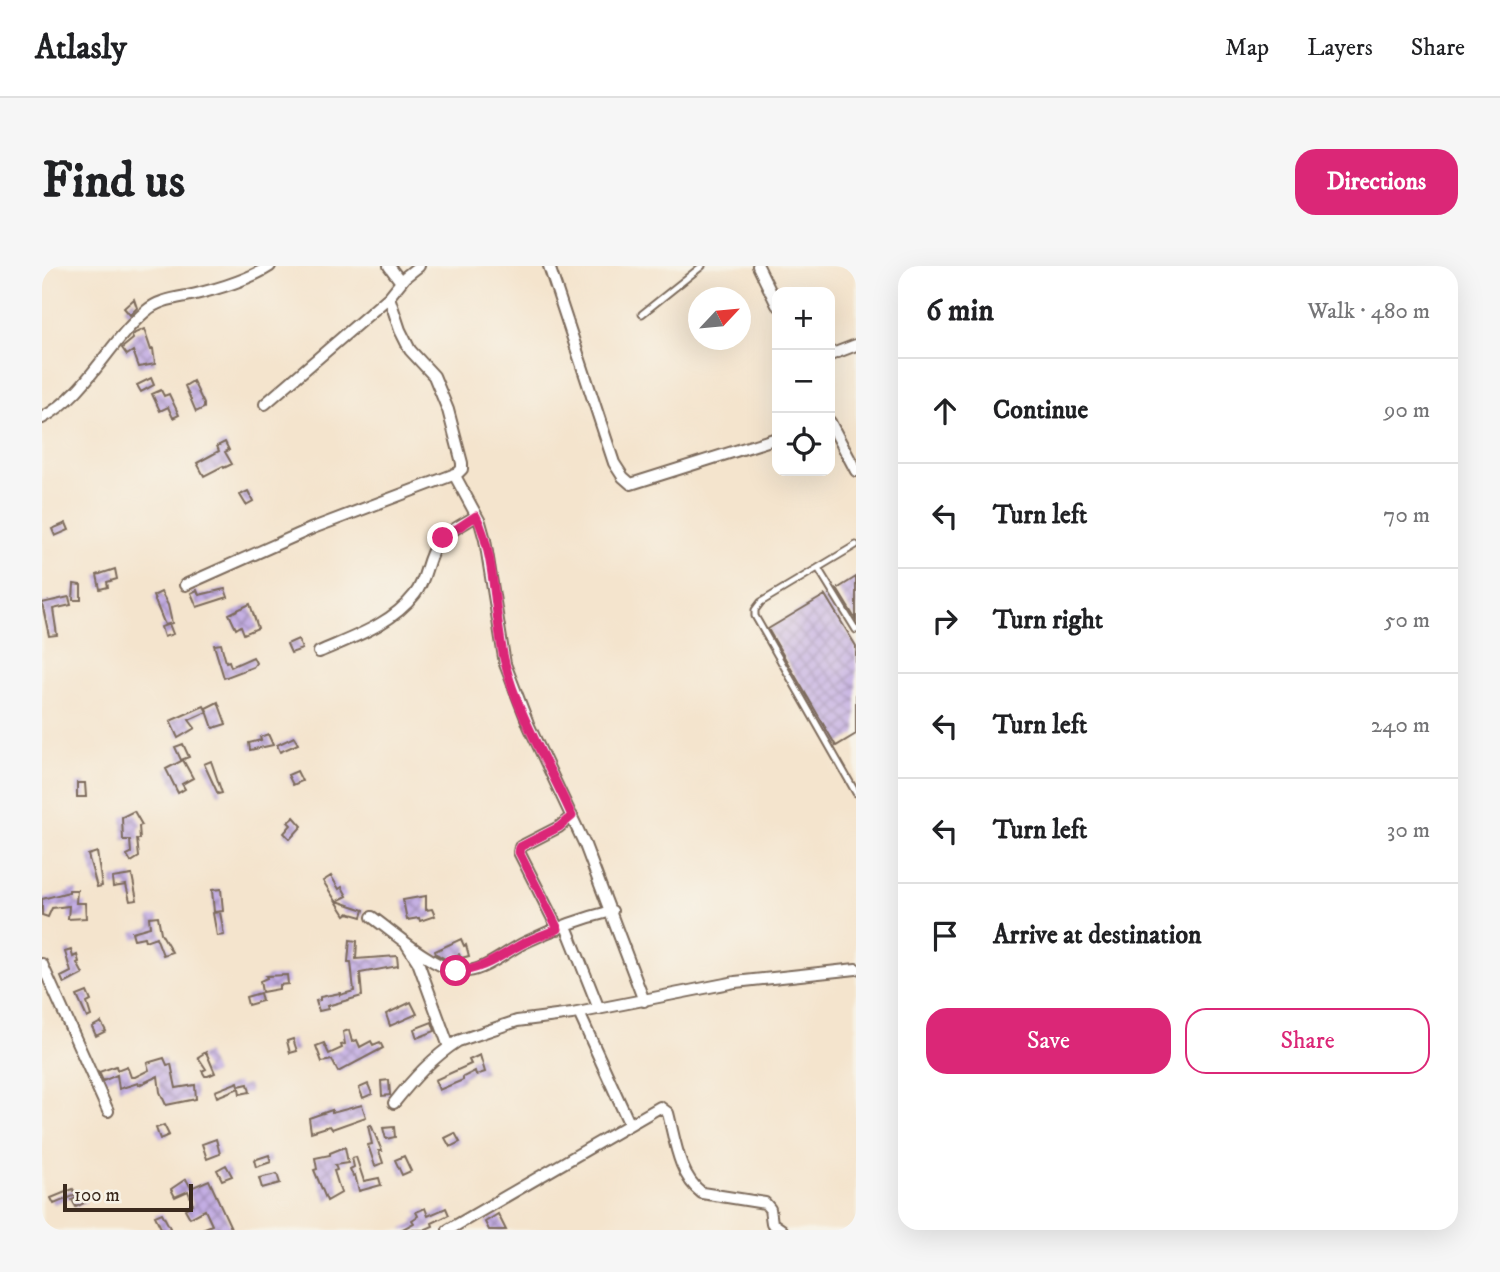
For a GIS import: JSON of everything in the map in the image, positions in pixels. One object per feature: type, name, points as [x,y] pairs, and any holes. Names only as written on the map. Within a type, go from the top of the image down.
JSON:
[{"type":"street","points":[[42,418],[83,386],[121,337],[147,310],[161,302],[228,285],[270,266]]},
{"type":"street","points":[[389,266],[401,282]]},
{"type":"street","points":[[265,404],[389,297],[419,266]]},
{"type":"street","points":[[549,266],[614,463],[631,484],[772,440]]},
{"type":"street","points":[[758,266],[772,295]]},
{"type":"street","points":[[185,585],[313,528],[462,469],[448,410],[434,376],[410,350],[389,297]]},
{"type":"street","points":[[835,353],[856,345]]},
{"type":"street","points":[[835,431],[856,471]]},
{"type":"street","points":[[454,474],[485,540],[505,664],[529,726],[572,816],[612,911],[644,1001]]},
{"type":"street","points":[[319,652],[381,625],[408,602],[423,581],[435,546],[476,516]]},
{"type":"street","points":[[572,816],[559,827],[520,847],[519,852],[562,927],[598,1009]]},
{"type":"street","points":[[372,917],[438,965],[456,971],[467,971],[488,964],[524,942],[612,911]]},
{"type":"street","points":[[404,940],[418,962],[449,1047]]},
{"type":"street","points":[[42,964],[107,1111]]},
{"type":"street","points":[[394,1103],[418,1072],[458,1041],[517,1021],[579,1013],[735,982],[856,970]]},
{"type":"street","points":[[579,1013],[629,1123]]},
{"type":"street","points":[[448,1230],[656,1108],[664,1108],[668,1114],[684,1171],[696,1188],[702,1193],[765,1203],[770,1209],[772,1223],[782,1230]]},
{"type":"lane","points":[[642,314],[702,266]]},
{"type":"lane","points":[[856,545],[761,602],[755,610],[755,616],[856,793]]},
{"type":"lane","points":[[818,568],[856,630]]},
{"type":"building","points":[[134,299],[137,308],[130,315],[124,308]]},
{"type":"building","points":[[144,329],[151,350],[153,349],[155,364],[139,367],[133,351],[127,355],[122,348],[133,339],[135,333]]},
{"type":"building","points":[[151,378],[154,385],[141,392],[137,385]]},
{"type":"building","points":[[193,381],[204,404],[204,408],[196,412],[185,386]]},
{"type":"building","points":[[161,390],[164,396],[169,394],[179,415],[173,418],[168,407],[160,411],[152,394]]},
{"type":"building","points":[[225,442],[229,450],[225,452],[232,464],[204,476],[197,463],[219,451],[217,446]]},
{"type":"building","points":[[248,491],[253,501],[246,505],[240,495]]},
{"type":"building","points":[[66,523],[69,530],[55,536],[52,529]]},
{"type":"building","points":[[115,569],[117,579],[107,582],[108,587],[100,589],[97,575]]},
{"type":"building","points":[[856,577],[856,620],[837,589]]},
{"type":"building","points":[[74,584],[81,585],[81,600],[73,600]]},
{"type":"building","points":[[225,589],[228,597],[197,607],[191,593],[197,590],[199,595]]},
{"type":"building","points":[[161,592],[168,605],[172,623],[165,625],[153,596]]},
{"type":"building","points":[[825,595],[856,646],[856,734],[836,746],[768,629]]},
{"type":"building","points":[[69,597],[71,605],[53,609],[57,635],[49,636],[42,603]]},
{"type":"building","points":[[250,604],[258,628],[244,634],[241,626],[236,629],[229,614]]},
{"type":"building","points":[[169,624],[173,634],[164,637],[161,627]]},
{"type":"building","points":[[298,639],[302,649],[291,653],[287,644]]},
{"type":"building","points":[[221,644],[226,662],[229,661],[231,667],[253,657],[256,663],[253,667],[224,678],[214,645]]},
{"type":"building","points":[[218,702],[226,724],[213,728],[206,708]]},
{"type":"building","points":[[204,706],[207,712],[189,720],[195,728],[178,738],[170,721]]},
{"type":"building","points":[[268,734],[273,745],[250,750],[249,743],[261,740],[260,737]]},
{"type":"building","points":[[294,737],[298,744],[280,752],[277,745]]},
{"type":"building","points":[[183,744],[189,757],[181,760],[175,747]]},
{"type":"building","points":[[183,760],[193,778],[182,784],[185,789],[178,793],[166,769]]},
{"type":"building","points":[[211,761],[222,793],[218,794],[204,764]]},
{"type":"building","points":[[297,771],[302,781],[293,785],[288,775]]},
{"type":"building","points":[[77,783],[85,783],[86,797],[77,797]]},
{"type":"building","points":[[134,811],[142,825],[139,826],[140,839],[137,839],[139,857],[131,862],[127,855],[131,853],[130,840],[123,840],[122,817]]},
{"type":"building","points":[[294,817],[302,826],[290,839],[284,833],[291,825],[288,822]]},
{"type":"building","points":[[97,852],[102,886],[97,887],[88,855]]},
{"type":"building","points":[[132,875],[137,900],[130,901],[126,885],[113,887],[112,878]]},
{"type":"building","points":[[331,876],[347,896],[337,901],[364,910],[362,917],[348,913],[345,915],[323,881]]},
{"type":"building","points":[[221,889],[223,911],[214,912],[212,890]]},
{"type":"building","points":[[77,890],[76,903],[85,903],[86,918],[68,919],[69,906],[52,908],[48,917],[42,915],[42,899]]},
{"type":"building","points":[[426,896],[426,910],[432,909],[435,916],[420,921],[419,918],[407,920],[403,900]]},
{"type":"building","points":[[220,912],[224,935],[217,936],[213,913]]},
{"type":"building","points":[[158,916],[161,933],[172,952],[163,955],[156,937],[145,941],[144,937],[134,939],[132,932],[150,927],[149,917]]},
{"type":"building","points":[[461,939],[469,956],[461,958],[459,954],[447,960],[436,954],[435,951]]},
{"type":"building","points":[[350,940],[357,941],[356,959],[397,956],[398,966],[360,973],[362,996],[319,1011],[316,1001],[320,1000],[320,997],[354,991],[351,962],[348,962]]},
{"type":"building","points":[[71,950],[73,957],[77,955],[77,963],[83,974],[64,984],[61,977],[71,972],[65,952]]},
{"type":"building","points":[[287,975],[288,984],[279,985],[279,989],[262,992],[260,981],[267,978],[266,976]]},
{"type":"building","points":[[87,992],[91,1001],[87,1003],[91,1016],[87,1018],[77,996]]},
{"type":"building","points":[[260,993],[262,1001],[248,1005],[246,997]]},
{"type":"building","points":[[411,1002],[417,1014],[390,1026],[386,1014]]},
{"type":"building","points":[[101,1022],[106,1031],[96,1036],[92,1027]]},
{"type":"building","points":[[432,1022],[435,1031],[417,1038],[414,1029]]},
{"type":"building","points":[[349,1030],[352,1042],[357,1040],[360,1047],[371,1041],[373,1045],[380,1042],[383,1048],[338,1072],[332,1060],[322,1062],[316,1046],[324,1043],[329,1054],[342,1048],[341,1045],[345,1044],[343,1032]]},
{"type":"building","points":[[293,1039],[297,1051],[290,1053],[287,1041]]},
{"type":"building","points":[[206,1052],[215,1073],[208,1076],[202,1071],[206,1069],[198,1057]]},
{"type":"building","points":[[480,1055],[485,1072],[476,1075],[475,1071],[463,1077],[463,1080],[439,1090],[435,1080],[471,1064],[469,1060]]},
{"type":"building","points":[[164,1058],[167,1065],[171,1064],[176,1088],[195,1085],[196,1099],[166,1105],[160,1092],[158,1076],[139,1085],[138,1083],[119,1089],[117,1075],[103,1081],[99,1072],[116,1066],[117,1070],[127,1066],[131,1077],[135,1077],[149,1070],[147,1063]]},
{"type":"building","points":[[389,1080],[390,1095],[382,1096],[381,1081]]},
{"type":"building","points":[[238,1082],[239,1086],[248,1084],[250,1092],[240,1094],[239,1088],[217,1097],[215,1091]]},
{"type":"building","points":[[368,1084],[372,1094],[363,1098],[359,1088]]},
{"type":"building","points":[[362,1105],[366,1117],[332,1129],[330,1126],[311,1132],[309,1118],[332,1110],[332,1113]]},
{"type":"building","points":[[164,1125],[169,1135],[160,1139],[156,1128]]},
{"type":"building","points":[[371,1125],[382,1151],[379,1151],[383,1163],[375,1166],[368,1145],[372,1144],[368,1126]]},
{"type":"building","points":[[394,1127],[395,1137],[386,1139],[383,1128]]},
{"type":"building","points":[[455,1133],[460,1142],[450,1147],[445,1138]]},
{"type":"building","points":[[216,1139],[220,1154],[207,1159],[202,1144]]},
{"type":"building","points":[[345,1147],[348,1163],[335,1165],[337,1170],[334,1171],[341,1193],[327,1201],[314,1170],[317,1169],[315,1158],[330,1155]]},
{"type":"building","points":[[269,1155],[271,1162],[256,1167],[254,1160]]},
{"type":"building","points":[[404,1156],[411,1171],[402,1175],[395,1160]]},
{"type":"building","points":[[356,1157],[364,1181],[379,1178],[381,1185],[359,1191],[355,1175],[353,1176],[350,1169],[354,1167],[352,1158]]},
{"type":"building","points":[[226,1165],[232,1176],[222,1180],[217,1170]]},
{"type":"building","points":[[277,1174],[280,1183],[262,1188],[259,1178]]},
{"type":"building","points":[[186,1179],[191,1188],[209,1180],[232,1230],[200,1230],[212,1225],[205,1210],[190,1218],[185,1209],[193,1204],[188,1191],[175,1197],[171,1189]]},
{"type":"building","points":[[73,1189],[76,1195],[54,1204],[51,1198]]},
{"type":"building","points":[[83,1195],[86,1202],[76,1207],[72,1200]]},
{"type":"building","points":[[425,1208],[428,1216],[446,1208],[449,1215],[424,1230],[401,1230],[414,1223],[412,1220],[418,1216],[416,1212]]},
{"type":"building","points":[[162,1213],[170,1228],[167,1230],[162,1230],[155,1216]]},
{"type":"building","points":[[498,1214],[506,1230],[489,1230],[485,1222]]},
{"type":"route","points":[[443,538],[476,516],[480,522],[505,664],[529,726],[572,816],[559,827],[524,844],[519,852],[558,929],[524,942],[488,964],[467,971],[456,971]]}]
